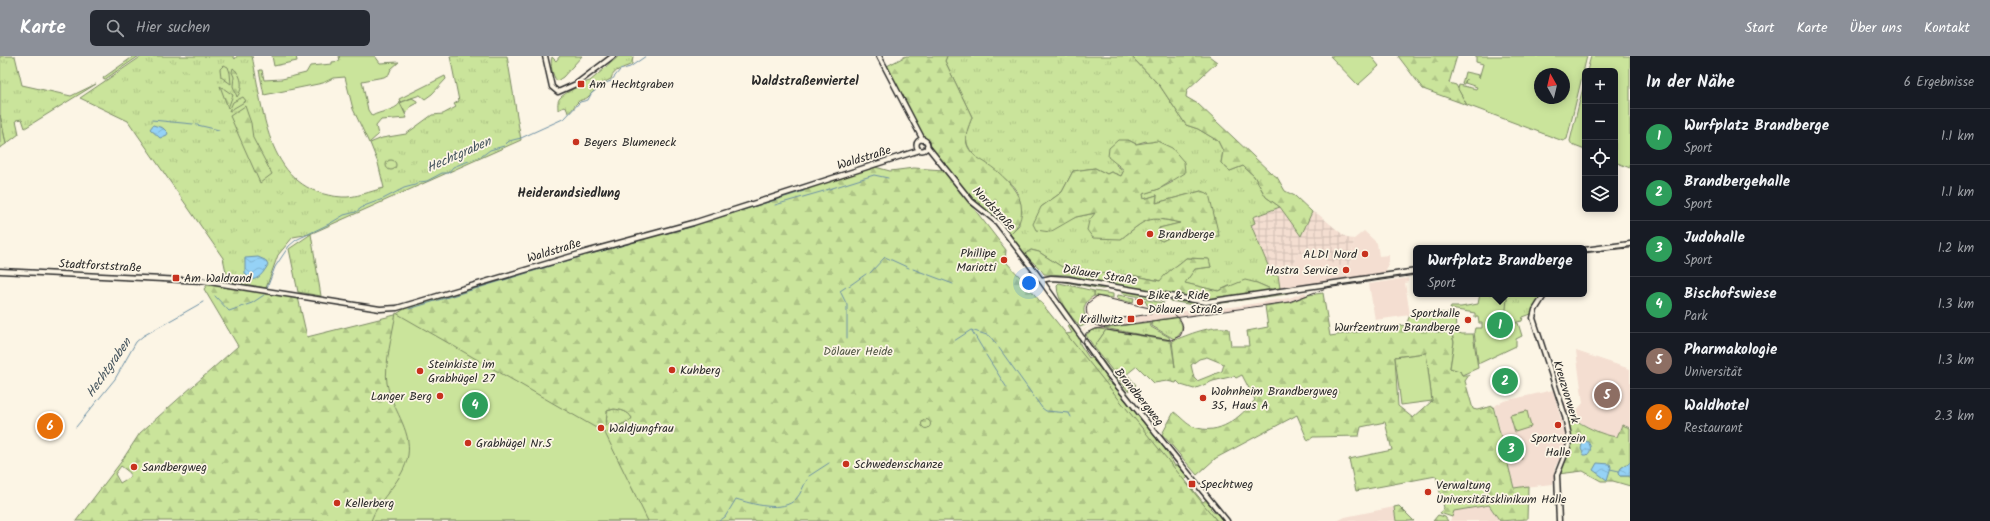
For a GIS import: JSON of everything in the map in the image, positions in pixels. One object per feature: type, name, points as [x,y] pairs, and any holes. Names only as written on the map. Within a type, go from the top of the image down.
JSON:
[{"type":"main road","points":[[545,56],[552,87],[556,92],[563,91],[574,85],[613,56]]},
{"type":"main road","points":[[879,56],[919,130],[921,140],[916,144],[922,148]]},
{"type":"main road","name":"Nordstraße","points":[[921,140],[926,142],[922,148],[932,152],[972,202],[997,222],[1041,280]]},
{"type":"main road","name":"Waldstraße","points":[[200,281],[380,309],[397,308],[586,252],[693,223],[907,155],[922,148]]},
{"type":"main road","points":[[1587,250],[1630,244]]},
{"type":"main road","name":"Stadtforststraße","points":[[0,271],[200,281]]},
{"type":"main road","name":"Dölauer Straße","points":[[1041,280],[1051,278],[1068,279],[1206,302],[1413,271]]},
{"type":"main road","name":"Brandbergweg","points":[[1041,280],[1117,386],[1227,521]]},
{"type":"main road","name":"Kreuzvorwerk","points":[[1543,297],[1535,310],[1533,318],[1568,428],[1570,442],[1557,475],[1559,521]]},
{"type":"shaded area","points":[[1280,207],[1301,236],[1312,212],[1318,214],[1347,238],[1354,239],[1351,264],[1341,266],[1327,262],[1323,252],[1313,251],[1294,254],[1295,263],[1276,266],[1278,275],[1272,276],[1251,225],[1252,217]]},
{"type":"shaded area","points":[[1364,231],[1377,243],[1379,256],[1389,255],[1385,275],[1280,290],[1276,266],[1295,263],[1294,254],[1313,251],[1323,252],[1351,264],[1354,239]]},
{"type":"shaded area","points":[[1408,278],[1408,282],[1405,283],[1410,315],[1375,320],[1369,284]]},
{"type":"shaded area","points":[[1305,292],[1308,296],[1291,302],[1179,317],[1183,324],[1183,331],[1181,336],[1172,341],[1105,330],[1092,330],[1086,335],[1091,329],[1099,327],[1095,326],[1087,328],[1083,331],[1082,330],[1093,325],[1087,318],[1085,307],[1090,299],[1098,295],[1173,312],[1232,307],[1289,298]],"holes":[[[1101,297],[1167,313],[1154,313],[1115,319],[1096,324],[1091,320],[1087,309],[1090,301]],[[1177,317],[1177,337],[1170,340],[1105,328]]]},
{"type":"shaded area","points":[[1576,351],[1630,369],[1630,428],[1622,425],[1617,437],[1609,436],[1592,429],[1571,417],[1583,403]]},
{"type":"shaded area","points":[[1553,390],[1568,444],[1555,467],[1553,484],[1514,488],[1494,406],[1504,401]]},
{"type":"shaded area","points":[[1563,401],[1575,407],[1572,411],[1566,413]]},
{"type":"shaded area","points":[[1489,505],[1500,521],[1450,521],[1454,511]]},
{"type":"shaded area","points":[[1394,507],[1396,521],[1337,521],[1345,517]]},
{"type":"green space","points":[[0,56],[15,56],[22,85],[71,96],[96,84],[25,128],[22,119],[16,120],[19,134],[6,144],[0,115]]},
{"type":"green space","points":[[134,56],[139,56],[104,80],[103,78]]},
{"type":"green space","points":[[142,56],[233,56],[235,59],[237,56],[252,56],[266,124],[273,146],[284,165],[298,181],[317,192],[347,197],[384,188],[378,163],[370,143],[382,138],[406,134],[432,115],[443,114],[456,107],[454,104],[459,101],[450,56],[507,56],[521,140],[310,234],[293,237],[278,255],[266,288],[228,281],[223,258],[128,121],[80,98]]},
{"type":"green space","points":[[272,56],[296,56],[297,61],[274,66]]},
{"type":"green space","points":[[339,56],[375,56],[380,63],[399,62],[391,69],[389,74],[384,77],[362,81],[368,110],[372,116],[395,108],[400,103],[407,118],[381,120],[376,126],[378,135],[369,143],[353,109],[345,77],[333,78],[323,83],[264,95],[259,70],[262,70],[264,80],[282,79],[306,73],[310,66],[332,64],[332,62],[340,61]]},
{"type":"green space","points":[[560,56],[582,56],[563,77],[557,81],[551,67],[551,60],[552,57],[556,61]]},
{"type":"green space","points":[[619,56],[633,56],[632,64],[614,73],[611,79],[601,85],[587,98],[578,102],[568,113],[566,106],[558,110],[558,101],[562,96],[590,81]]},
{"type":"green space","points":[[906,56],[947,56],[945,61],[972,117],[966,135],[968,147],[971,152],[1002,176],[1012,186],[1019,198],[1021,204],[1021,217],[1018,224],[1010,234],[999,220],[975,203],[930,147],[885,67]]},
{"type":"green space","points":[[947,56],[1131,56],[1160,86],[1186,125],[1198,129],[1218,141],[1223,151],[1221,163],[1230,171],[1243,166],[1254,176],[1266,197],[1280,207],[1253,217],[1255,223],[1251,225],[1272,275],[1278,275],[1280,288],[1273,290],[1257,283],[1229,286],[1218,291],[1184,283],[1195,269],[1211,267],[1208,259],[1186,258],[1169,271],[1161,281],[1131,275],[1112,275],[1062,267],[1039,252],[1031,250],[1025,254],[1010,234],[1019,225],[1020,205],[1018,194],[1006,180],[973,154],[968,146],[966,135],[972,117],[945,61]],"holes":[[[1128,140],[1136,144],[1146,141],[1173,182],[1159,189],[1142,194],[1144,199],[1157,195],[1156,203],[1201,191],[1219,236],[1172,236],[1162,241],[1159,228],[1181,223],[1154,219],[1143,222],[1121,239],[1096,213],[1076,217],[1064,222],[1041,207],[1062,192],[1073,171],[1095,168],[1107,174],[1111,172],[1121,176],[1124,171],[1116,165]]]},
{"type":"green space","points":[[1131,56],[1209,56],[1217,62],[1187,90],[1186,97],[1198,104],[1277,177],[1285,191],[1295,196],[1312,212],[1301,236],[1280,207],[1266,197],[1254,176],[1243,166],[1230,171],[1221,163],[1223,151],[1218,141],[1198,129],[1186,125],[1160,86]]},
{"type":"green space","points":[[1330,56],[1371,56],[1379,66],[1358,85]]},
{"type":"green space","points":[[1398,56],[1457,56],[1449,83],[1456,85],[1467,105],[1423,89]]},
{"type":"green space","points":[[1476,56],[1587,56],[1584,68],[1582,68],[1582,77],[1567,139],[1563,141],[1467,105],[1458,89],[1459,85],[1476,89],[1477,87],[1465,83],[1466,79],[1464,84],[1462,84],[1465,72],[1479,75],[1479,78],[1483,64],[1476,62]]},
{"type":"green space","points":[[1591,56],[1630,56],[1630,168],[1618,163],[1618,68],[1588,68]]},
{"type":"green space","points":[[224,65],[228,67],[231,84],[221,77],[220,69]]},
{"type":"green space","points":[[233,68],[238,74],[241,82],[241,90],[237,97],[233,86]]},
{"type":"green space","points":[[445,76],[446,79],[432,94],[425,99],[420,95],[400,102],[399,99]]},
{"type":"green space","points":[[220,86],[233,95],[228,108]]},
{"type":"green space","points":[[1582,91],[1582,149],[1572,145],[1570,141]]},
{"type":"green space","points":[[243,97],[246,101],[229,111],[233,102]]},
{"type":"green space","points":[[412,98],[417,101],[417,103],[411,106],[406,114],[400,103]]},
{"type":"green space","points":[[245,106],[251,123],[253,138],[272,174],[260,183],[230,116]]},
{"type":"green space","points":[[0,115],[6,144],[0,148]]},
{"type":"green space","points":[[1118,140],[1128,140],[1136,144],[1157,141],[1172,148],[1184,162],[1185,173],[1159,189],[1143,194],[1144,199],[1157,195],[1156,203],[1201,191],[1209,194],[1219,236],[1172,236],[1162,241],[1158,239],[1159,228],[1180,223],[1153,219],[1142,223],[1121,239],[1093,238],[1087,230],[1089,221],[1095,213],[1076,217],[1050,232],[1036,230],[1033,224],[1041,207],[1062,192],[1073,171],[1095,168],[1107,174],[1111,172],[1121,176],[1124,170],[1108,157],[1109,148]]},
{"type":"green space","points":[[389,160],[393,160],[395,161],[395,169],[389,170],[386,167],[386,163]]},
{"type":"green space","name":"Dölauer Heide","points":[[875,167],[890,171],[914,168],[944,170],[1006,250],[1005,261],[1022,279],[1217,521],[76,521],[121,462],[140,433],[238,346],[204,289],[208,284],[298,297],[307,337],[395,315],[406,308],[583,254],[694,224]],"holes":[[[614,409],[622,410],[632,418],[630,421],[613,428],[610,423],[606,426],[607,411]],[[121,466],[130,473],[130,477],[120,483],[115,474]]]},
{"type":"green space","points":[[311,234],[321,296],[298,292],[289,249]]},
{"type":"green space","points":[[1031,250],[1039,252],[1062,267],[1112,275],[1131,275],[1160,281],[1169,271],[1186,258],[1209,259],[1211,267],[1195,269],[1185,283],[1218,291],[1245,280],[1257,283],[1273,290],[1206,302],[1114,286],[1068,275],[1044,274],[1025,254]]},
{"type":"green space","points":[[1056,279],[1109,288],[1102,289],[1060,281],[1049,281]]},
{"type":"green space","points":[[1059,283],[1094,291],[1094,296],[1087,301],[1084,308],[1085,316],[1090,323],[1080,327],[1068,312],[1059,297],[1057,285]]},
{"type":"green space","points":[[1119,290],[1166,298],[1166,301],[1124,294]]},
{"type":"green space","points":[[1094,291],[1113,294],[1113,298],[1094,296]]},
{"type":"green space","points":[[1287,292],[1287,294],[1235,301],[1237,299]]},
{"type":"green space","points":[[1323,293],[1330,336],[1406,325],[1414,328],[1451,333],[1454,342],[1450,368],[1460,371],[1462,375],[1469,375],[1465,381],[1473,409],[1477,410],[1493,406],[1514,488],[1528,486],[1527,519],[1500,521],[1489,505],[1454,511],[1452,517],[1440,513],[1444,508],[1436,476],[1356,491],[1349,459],[1392,450],[1385,422],[1361,427],[1359,436],[1313,437],[1308,441],[1297,415],[1216,458],[1197,475],[1162,434],[1174,412],[1191,426],[1203,429],[1221,427],[1236,419],[1255,400],[1242,375],[1236,378],[1234,376],[1213,381],[1194,389],[1181,385],[1177,381],[1176,383],[1167,381],[1154,383],[1137,366],[1127,374],[1136,385],[1128,391],[1094,347],[1106,330],[1171,341],[1175,367],[1172,341],[1200,331],[1222,328],[1229,329],[1231,346],[1249,346],[1247,331],[1268,327],[1265,306],[1291,302],[1308,295]],"holes":[[[1426,353],[1432,401],[1413,418],[1398,406],[1395,357]],[[1207,357],[1224,364],[1222,371],[1197,381],[1194,378],[1191,365],[1199,359]]]},
{"type":"green space","points":[[1118,295],[1134,298],[1133,303],[1117,299]]},
{"type":"green space","points":[[1479,297],[1507,298],[1505,320],[1508,322],[1518,323],[1522,336],[1516,339],[1516,346],[1480,363],[1478,363],[1474,332],[1475,328],[1482,328],[1482,323],[1479,323],[1478,317],[1475,317],[1475,313],[1450,309],[1451,307],[1478,304]]},
{"type":"green space","points":[[1506,297],[1540,297],[1531,314],[1523,317],[1522,321],[1513,323],[1504,319],[1507,298]]},
{"type":"green space","points":[[1136,298],[1164,303],[1156,306],[1147,305],[1146,302]]},
{"type":"green space","points":[[1170,301],[1202,304],[1230,302],[1199,306]]},
{"type":"green space","points":[[1417,310],[1455,314],[1456,330],[1442,333],[1406,325],[1410,315]]},
{"type":"green space","points":[[396,313],[605,433],[648,521],[371,521],[380,504],[402,473],[408,455],[407,436],[389,392],[386,376]]},
{"type":"green space","points":[[1177,317],[1182,325],[1182,328],[1180,334],[1174,339],[1152,326],[1151,321]]},
{"type":"green space","points":[[1150,322],[1151,327],[1169,337],[1170,340],[1104,328]]},
{"type":"green space","points":[[1069,323],[1079,337],[1080,344],[1089,358],[1091,356],[1084,344],[1112,383],[1109,379],[1107,380],[1113,386],[1115,385],[1169,453],[1168,454],[1175,466],[1178,464],[1189,476],[1185,480],[1203,502],[1207,499],[1212,506],[1210,508],[1225,521],[1217,521],[1198,499],[1066,334],[1072,333],[1068,326]]},
{"type":"green space","points":[[1092,330],[1106,330],[1094,347],[1086,335]]},
{"type":"green space","points":[[1456,332],[1462,334],[1473,334],[1478,368],[1462,375],[1460,371],[1450,368],[1454,342],[1452,334]]},
{"type":"green space","points":[[1085,337],[1132,399],[1125,393],[1084,339]]},
{"type":"green space","points":[[1426,353],[1432,401],[1401,405],[1395,357]]},
{"type":"green space","points":[[614,409],[626,412],[632,418],[630,421],[613,428],[610,424],[606,427],[607,411]]},
{"type":"green space","points":[[1527,411],[1531,427],[1515,432],[1510,415]]},
{"type":"green space","points":[[1571,417],[1593,430],[1611,436],[1617,437],[1622,425],[1630,428],[1630,462],[1621,468],[1620,476],[1630,476],[1630,486],[1613,481],[1601,481],[1583,471],[1558,474],[1572,444],[1571,434],[1566,418]]},
{"type":"green space","points":[[926,419],[931,424],[926,429],[921,424]]},
{"type":"green space","points":[[1512,443],[1515,454],[1521,453],[1522,459],[1511,461],[1507,445]]},
{"type":"green space","points":[[1399,506],[1414,521],[1396,521],[1394,507]]},
{"type":"green space","points":[[1438,515],[1445,517],[1448,521],[1433,521]]},
{"type":"water","points":[[153,125],[163,128],[168,133],[167,135],[160,138],[150,129]]},
{"type":"water","points":[[258,257],[265,260],[268,265],[258,277],[249,280],[245,273],[245,258]]},
{"type":"water","points":[[1583,440],[1588,442],[1590,447],[1590,452],[1587,455],[1584,455],[1581,449]]},
{"type":"water","points":[[1630,462],[1630,476],[1620,476],[1618,474],[1621,468]]},
{"type":"water","points":[[1597,463],[1610,464],[1611,467],[1607,480],[1593,470]]},
{"type":"waterway","name":"Hechtgraben","points":[[267,288],[275,267],[289,246],[296,240],[344,215],[356,212],[364,206],[383,199],[404,188],[427,181],[442,173],[448,173],[453,167],[482,156],[490,150],[504,146],[509,141],[521,138],[565,118],[580,102],[588,100],[591,94],[603,84],[611,81],[620,70],[630,67],[646,56]]},
{"type":"waterway","points":[[152,120],[193,124],[219,130]]},
{"type":"waterway","points":[[826,190],[874,175],[888,178]]},
{"type":"waterway","points":[[695,225],[804,191]]},
{"type":"waterway","points":[[775,205],[824,191]]},
{"type":"waterway","points":[[664,234],[694,226]]},
{"type":"waterway","points":[[631,243],[661,234]]},
{"type":"waterway","points":[[587,255],[628,244]]},
{"type":"waterway","points":[[409,309],[583,256]]},
{"type":"waterway","points":[[870,273],[885,257],[909,268]]},
{"type":"waterway","points":[[913,269],[953,284]]},
{"type":"waterway","points":[[849,286],[866,274]]},
{"type":"waterway","points":[[846,287],[840,291],[847,305],[847,338]]},
{"type":"waterway","name":"Hechtgraben","points":[[215,296],[229,311],[252,303],[264,295]]},
{"type":"waterway","name":"Hechtgraben","points":[[76,427],[115,379],[136,342],[143,336],[203,302]]},
{"type":"waterway","points":[[954,341],[971,330],[990,336],[996,344]]},
{"type":"waterway","points":[[972,331],[984,351]]},
{"type":"waterway","points":[[999,348],[1042,408],[1046,411],[1069,413],[1071,417]]},
{"type":"waterway","points":[[986,355],[1007,388]]},
{"type":"waterway","points":[[809,476],[829,463]]},
{"type":"waterway","points":[[1610,469],[1619,471]]},
{"type":"waterway","points":[[719,521],[725,517],[736,499],[767,506],[783,506],[790,503],[798,497],[807,480]]},
{"type":"tram line","points":[[1587,252],[1630,248]]},
{"type":"tram line","points":[[1223,521],[1086,351],[1083,343],[1086,333],[1095,329],[1289,302],[1326,288],[1413,275]]},
{"type":"tram line","points":[[1102,327],[1094,324],[1087,315],[1086,311],[1088,303],[1097,296],[1176,313]]},
{"type":"tram line","points":[[1104,323],[1116,319],[1151,314]]},
{"type":"tram line","points":[[1107,330],[1171,340],[1180,336],[1183,327],[1178,317],[1175,315]]},
{"type":"place","name":"Am Hechtgraben","points":[[581,84]]},
{"type":"place","name":"Beyers Blumeneck","points":[[576,142]]},
{"type":"place","name":"Brandberge","points":[[1150,234]]},
{"type":"place","name":"ALDI Nord","points":[[1365,254]]},
{"type":"place","name":"Phillipe Mariotti","points":[[1004,260]]},
{"type":"place","name":"Hastra Service","points":[[1346,270]]},
{"type":"place","name":"Am Waldrand","points":[[176,278]]},
{"type":"place","name":"Bike & Ride Dölauer Straße","points":[[1140,302]]},
{"type":"place","name":"Kröllwitz","points":[[1131,319]]},
{"type":"place","name":"Sporthalle Wurfzentrum Brandberge","points":[[1468,320]]},
{"type":"place","name":"Wurfplatz Brandberge","points":[[1500,325]]},
{"type":"place","name":"Kuhberg","points":[[672,370]]},
{"type":"place","name":"Steinkiste im Grabhügel 27","points":[[420,371]]},
{"type":"place","name":"Brandbergehalle","points":[[1505,381]]},
{"type":"place","name":"Pharmakologie","points":[[1607,395]]},
{"type":"place","name":"Langer Berg","points":[[440,396]]},
{"type":"place","name":"Wohnheim Brandbergweg 35, Haus A","points":[[1203,398]]},
{"type":"place","name":"Bischofswiese","points":[[475,405]]},
{"type":"place","name":"Sportverein Halle","points":[[1558,425]]},
{"type":"place","name":"Waldhotel","points":[[50,426]]},
{"type":"place","name":"Waldjungfrau","points":[[601,428]]},
{"type":"place","name":"Grabhügel Nr.5","points":[[468,443]]},
{"type":"place","name":"Judohalle","points":[[1511,449]]},
{"type":"place","name":"Schwedenschanze","points":[[846,464]]},
{"type":"place","name":"Sandbergweg","points":[[134,467]]},
{"type":"place","name":"Spechtweg","points":[[1192,484]]},
{"type":"place","name":"Verwaltung Universitätsklinikum Halle","points":[[1428,492]]},
{"type":"place","name":"Kellerberg","points":[[337,503]]},
{"type":"district","name":"Waldstraßenviertel","points":[[805,81]]},
{"type":"district","name":"Heiderandsiedlung","points":[[569,193]]}]
